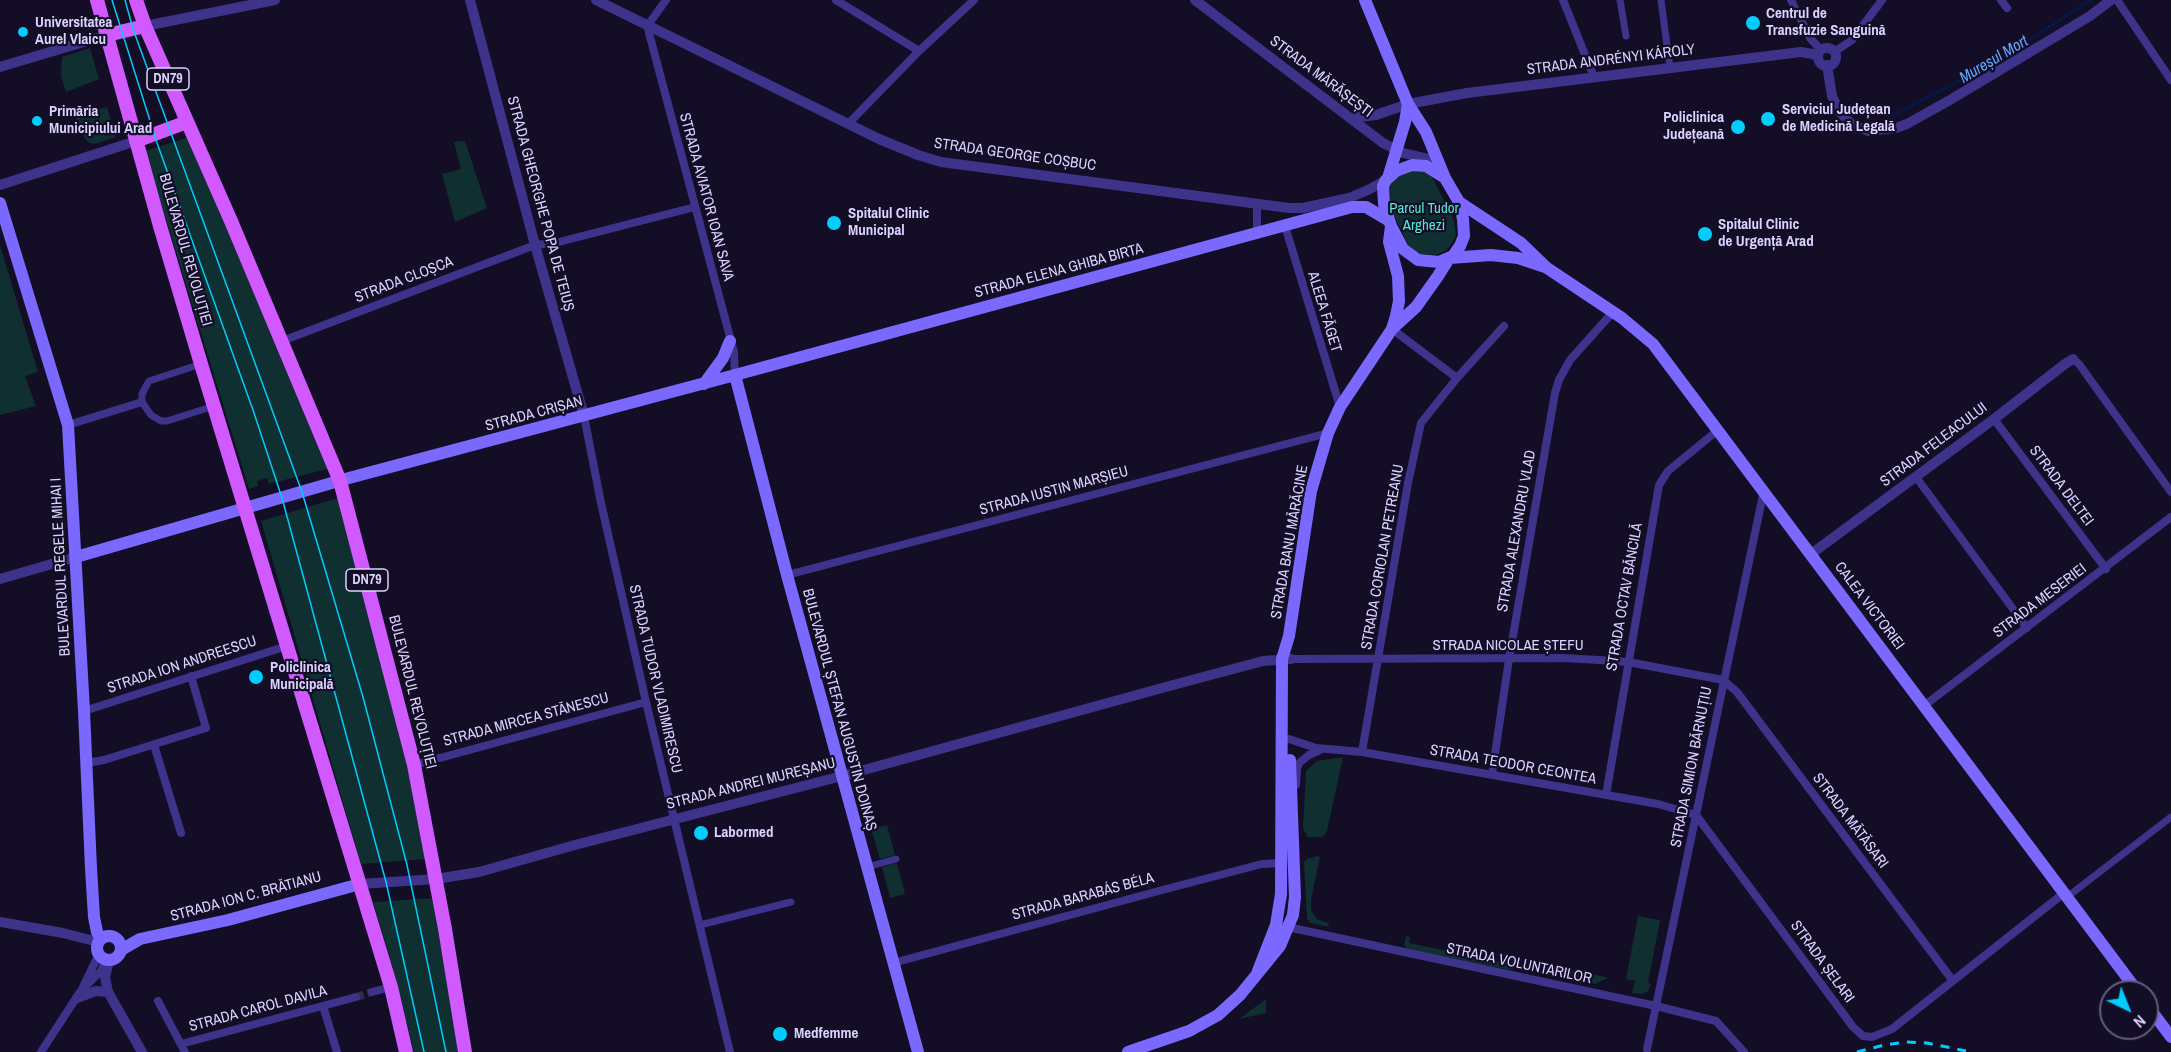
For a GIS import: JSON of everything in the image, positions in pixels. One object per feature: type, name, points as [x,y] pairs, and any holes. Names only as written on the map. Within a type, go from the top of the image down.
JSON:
[{"type":"main road","name":"BULEVARDUL REVOLUȚIEI","points":[[97,0],[201,364],[391,987],[406,1052]]},
{"type":"main road","name":"BULEVARDUL REVOLUȚIEI","points":[[136,0],[145,26],[282,341],[340,481],[414,765],[465,1052]]},
{"type":"main road","points":[[1365,0],[1408,104],[1419,118],[1445,178],[1459,202],[1464,236],[1460,246],[1449,259],[1427,262],[1410,256],[1403,249],[1389,223],[1382,193],[1405,122],[1408,104]]},
{"type":"main road","points":[[107,35],[145,26]]},
{"type":"main road","points":[[136,141],[187,122]]},
{"type":"main road","points":[[1387,179],[1396,171],[1407,166],[1418,165],[1434,170],[1445,178]]},
{"type":"main road","name":"CALEA VICTORIEI","points":[[1459,202],[1521,243],[1546,268],[1613,312],[1653,344],[2129,980]]},
{"type":"main road","name":"BULEVARDUL REGELE MIHAI I","points":[[0,203],[68,425],[94,917],[103,951]]},
{"type":"main road","name":"STRADA ELENA GHIBA BIRTA","points":[[735,375],[1357,206],[1371,209],[1389,223]]},
{"type":"main road","name":"STRADA BANU MĂRĂCINE","points":[[1389,223],[1389,242],[1398,276],[1399,301],[1392,329]]},
{"type":"main road","name":"CALEA VICTORIEI","points":[[1449,259],[1491,255],[1518,258],[1546,268]]},
{"type":"main road","name":"STRADA BANU MĂRĂCINE","points":[[1258,971],[1276,925],[1281,894],[1287,659],[1311,491],[1328,433],[1340,407],[1392,329],[1416,307],[1449,259]]},
{"type":"main road","points":[[704,384],[723,358],[730,341]]},
{"type":"main road","name":"STRADA CRIȘAN","points":[[340,481],[735,375]]},
{"type":"main road","name":"BULEVARDUL ȘTEFAN AUGUSTIN DOINAȘ","points":[[735,375],[787,575],[918,1052]]},
{"type":"main road","points":[[76,557],[340,481]]},
{"type":"main road","name":"STRADA BANU MĂRĂCINE","points":[[1287,659],[1295,897],[1289,928]]},
{"type":"main road","name":"STRADA ION C. BRĂTIANU","points":[[140,939],[121,951],[114,959],[103,951],[111,936],[140,939],[228,920],[360,884]]},
{"type":"main road","points":[[1128,1052],[1206,1023],[1235,1000],[1280,946],[1289,928]]},
{"type":"main road","points":[[116,938],[120,941],[121,951]]},
{"type":"main road","points":[[2159,1021],[2171,1037]]},
{"type":"street","points":[[145,26],[275,0]]},
{"type":"street","name":"STRADA GHEORGHE POPA DE TEIUȘ","points":[[470,0],[584,416]]},
{"type":"street","name":"STRADA GEORGE COȘBUC","points":[[596,0],[901,149],[941,162],[1289,208],[1303,208],[1358,195],[1387,179]]},
{"type":"street","points":[[648,25],[666,0]]},
{"type":"street","points":[[836,0],[920,51]]},
{"type":"street","points":[[849,123],[974,0]]},
{"type":"street","name":"STRADA MĂRĂȘEȘTI","points":[[1195,0],[1383,143],[1396,150],[1438,161]]},
{"type":"street","points":[[1563,0],[1594,77]]},
{"type":"street","points":[[1620,0],[1626,36]]},
{"type":"street","points":[[1661,0],[1670,68]]},
{"type":"street","points":[[1791,0],[1804,28],[1820,53],[1821,63],[1827,65]]},
{"type":"street","points":[[1834,52],[1852,40],[1882,0]]},
{"type":"street","points":[[2001,0],[2007,8]]},
{"type":"street","points":[[1827,65],[1832,96],[1839,111],[1850,123],[1868,131],[1896,128],[1950,100],[2090,16],[2111,0]]},
{"type":"street","points":[[2118,0],[2170,76]]},
{"type":"street","name":"STRADA AVIATOR IOAN SAVA","points":[[648,25],[650,40],[736,359],[735,375]]},
{"type":"street","points":[[0,67],[107,35]]},
{"type":"street","points":[[1820,53],[1829,48],[1834,52],[1835,60],[1827,65]]},
{"type":"street","name":"STRADA ANDRÉNYI KÁROLY","points":[[1351,118],[1376,115],[1408,104],[1467,93],[1800,52],[1820,53]]},
{"type":"street","points":[[0,185],[136,141]]},
{"type":"street","points":[[1257,204],[1257,232]]},
{"type":"street","name":"STRADA CLOȘCA","points":[[282,341],[535,244],[555,243],[695,207]]},
{"type":"street","name":"ALEEA FĂGET","points":[[1285,226],[1340,407]]},
{"type":"street","name":"STRADA ALEXANDRU VLAD","points":[[1492,774],[1509,659],[1559,380],[1570,360],[1613,312]]},
{"type":"street","name":"STRADA CORIOLAN PETREANU","points":[[1362,752],[1419,430],[1426,416],[1457,378],[1504,326]]},
{"type":"street","points":[[1392,329],[1457,378]]},
{"type":"street","points":[[2073,359],[2079,364],[2171,492]]},
{"type":"street","name":"STRADA FELEACULUI","points":[[1811,554],[2073,359]]},
{"type":"street","points":[[201,364],[149,381],[143,389],[142,402],[147,412],[155,418],[167,421],[214,406]]},
{"type":"street","points":[[68,425],[142,402]]},
{"type":"street","name":"STRADA TUDOR VLADIMIRESCU","points":[[584,416],[646,702],[730,1052]]},
{"type":"street","name":"STRADA DELTEI","points":[[1994,419],[2106,569]]},
{"type":"street","name":"STRADA OCTAV BĂNCILĂ","points":[[1606,795],[1660,481],[1668,471],[1718,430]]},
{"type":"street","name":"STRADA IUSTIN MARȘIEU","points":[[787,575],[1328,433]]},
{"type":"street","points":[[1916,477],[2027,628]]},
{"type":"street","name":"STRADA SIMION BĂRNUȚIU","points":[[1647,1049],[1764,490]]},
{"type":"street","name":"STRADA MESERIEI","points":[[1924,705],[2106,569],[2171,517]]},
{"type":"street","points":[[0,579],[76,557]]},
{"type":"street","name":"STRADA ION ANDREESCU","points":[[84,711],[287,646]]},
{"type":"street","name":"STRADA NICOLAE ȘTEFU","points":[[1287,659],[1562,658],[1628,662],[1723,680]]},
{"type":"street","name":"STRADA ANDREI MUREȘANU","points":[[436,879],[490,869],[1263,661],[1287,659]]},
{"type":"street","points":[[86,763],[206,728],[191,676]]},
{"type":"street","name":"STRADA MĂTĂSARI","points":[[1723,680],[1737,692],[1953,981]]},
{"type":"street","name":"STRADA MIRCEA STĂNESCU","points":[[414,765],[646,702]]},
{"type":"street","name":"STRADA TEODOR CEONTEA","points":[[1289,739],[1323,749],[1339,748],[1492,774],[1680,809],[1696,815]]},
{"type":"street","points":[[154,745],[181,833]]},
{"type":"street","points":[[1291,795],[1296,787],[1299,763],[1309,755],[1323,749]]},
{"type":"street","name":"STRADA ȘELARI","points":[[1696,815],[1853,1027],[1863,1036],[1872,1037],[1892,1029],[1953,981]]},
{"type":"street","points":[[1953,981],[2171,817]]},
{"type":"street","points":[[867,867],[896,859]]},
{"type":"street","name":"STRADA BARABÁS BÉLA","points":[[893,963],[1198,880],[1262,864],[1281,863]]},
{"type":"street","points":[[360,884],[436,879]]},
{"type":"street","points":[[700,925],[791,902]]},
{"type":"street","points":[[0,922],[63,933],[103,951]]},
{"type":"street","name":"STRADA VOLUNTARILOR","points":[[1276,925],[1656,1006],[1716,1022],[1744,1052]]},
{"type":"street","points":[[103,951],[108,992],[142,1052]]},
{"type":"street","points":[[41,1052],[103,951]]},
{"type":"street","points":[[372,992],[391,987]]},
{"type":"street","points":[[78,995],[96,991],[108,992]]},
{"type":"street","name":"STRADA CAROL DAVILA","points":[[159,1001],[183,1048],[356,997]]},
{"type":"street","points":[[323,1006],[337,1052]]},
{"type":"green space","points":[[90,48],[99,79],[66,92],[61,76],[62,57]]},
{"type":"green space","points":[[107,107],[116,137],[95,144],[89,143],[74,115]]},
{"type":"green space","points":[[189,137],[327,469],[269,484],[267,478],[257,481],[258,486],[249,489],[145,151]]},
{"type":"green space","points":[[465,141],[487,208],[455,222],[442,174],[461,169],[454,142]]},
{"type":"green space","name":"Parcul Tudor Arghezi","points":[[1415,170],[1426,172],[1432,177],[1454,220],[1456,235],[1454,240],[1447,250],[1436,255],[1417,254],[1410,249],[1391,209],[1390,185],[1398,176]]},
{"type":"green space","points":[[0,245],[38,372],[25,376],[36,406],[0,415]]},
{"type":"green space","points":[[338,498],[408,760],[427,859],[361,864],[261,521]]},
{"type":"green space","points":[[1343,757],[1327,831],[1323,837],[1308,837],[1303,829],[1306,771],[1317,761]]},
{"type":"green space","points":[[887,825],[895,855],[880,859],[871,829]]},
{"type":"green space","points":[[1317,856],[1320,857],[1311,910],[1317,919],[1328,923],[1329,927],[1310,923],[1307,919],[1304,862]]},
{"type":"green space","points":[[897,863],[905,894],[890,898],[882,867]]},
{"type":"green space","points":[[432,898],[460,1052],[414,1052],[395,975],[373,902]]},
{"type":"green space","points":[[1638,916],[1660,920],[1648,983],[1651,984],[1648,991],[1642,994],[1632,993],[1635,981],[1626,979]]},
{"type":"green space","points":[[1406,936],[1410,937],[1409,943],[1511,964],[1513,957],[1517,958],[1514,969],[1511,970],[1407,949],[1404,945]]},
{"type":"green space","points":[[1541,964],[1608,978],[1595,984],[1546,974],[1540,972]]},
{"type":"green space","points":[[1266,999],[1266,1013],[1239,1019]]},
{"type":"waterway","name":"Mureșul Mort","points":[[1893,115],[1987,67],[2091,0]]},
{"type":"tunnel","points":[[356,997],[372,992]]},
{"type":"tram line","points":[[112,0],[157,143],[253,410],[282,498],[386,882],[424,1052]]},
{"type":"tram line","points":[[125,0],[133,29],[302,492],[363,697],[407,865],[446,1052]]},
{"type":"railway","points":[[1857,1052],[1906,1042],[1927,1043],[1971,1052]]},
{"type":"place","name":"Centrul de Transfuzie Sanguină","points":[[1753,23]]},
{"type":"place","name":"Universitatea Aurel Vlaicu","points":[[23,32]]},
{"type":"place","name":"Serviciul Județean de Medicină Legală","points":[[1768,119]]},
{"type":"place","name":"Primăria Municipiului Arad","points":[[37,121]]},
{"type":"place","name":"Policlinica Județeană","points":[[1738,127]]},
{"type":"place","name":"Spitalul Clinic Municipal","points":[[834,223]]},
{"type":"place","name":"Spitalul Clinic de Urgență Arad","points":[[1705,234]]},
{"type":"place","name":"Policlinica Municipală","points":[[256,677]]},
{"type":"place","name":"Labormed","points":[[701,833]]},
{"type":"place","name":"Medfemme","points":[[780,1034]]}]
